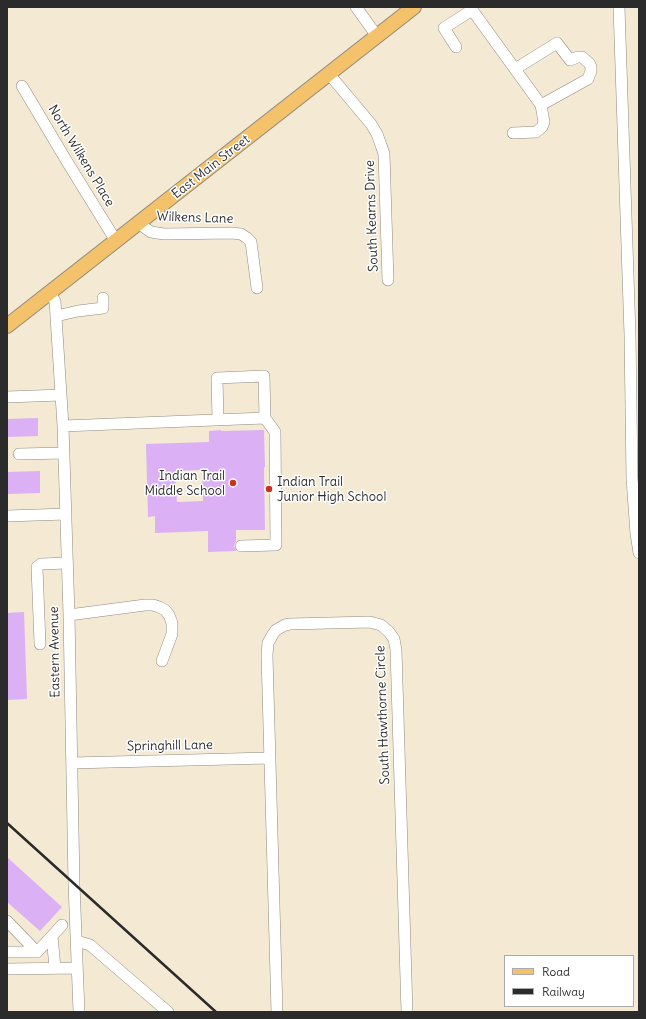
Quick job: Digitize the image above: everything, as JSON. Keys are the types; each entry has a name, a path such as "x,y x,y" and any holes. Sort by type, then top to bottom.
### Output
{"main road":[{"name":"East Main Street","path":"7,326 414,7"}],"street":[{"path":"356,7 377,36"},
{"path":"619,7 630,326 632,478 636,534 639,553"},
{"path":"456,48 444,28 471,9 541,105 544,122 542,127 536,132 513,133"},
{"path":"515,69 557,43 570,60 578,57 589,63 591,71 588,79 541,105"},
{"name":"South Kearns Drive","path":"329,74 371,124 377,134 384,154 388,280"},
{"name":"North Wilkens Place","path":"22,86 116,241"},
{"name":"Wilkens Lane","path":"138,223 151,232 164,234 241,234 251,242 257,288"},
{"name":"Eastern Avenue","path":"50,293 55,301 63,426 69,615 74,884 79,1012"},
{"path":"56,316 94,308 103,308 103,298"},
{"path":"218,419 217,378 264,376 265,418 275,432 276,545 241,546"},
{"path":"7,397 61,395"},
{"path":"63,426 265,418"},
{"path":"19,454 64,453"},
{"path":"7,516 66,514"},
{"path":"40,644 37,567 41,564 67,563"},
{"path":"69,615 145,605 159,607 165,610 172,623 172,634 162,661"},
{"name":"South Hawthorne Circle","path":"277,1012 269,758 268,643 273,634 280,628 290,624 370,622 385,628 394,639 396,650 407,1012"},
{"name":"Springhill Lane","path":"72,763 269,758"},
{"path":"7,922 37,952"},
{"path":"7,952 37,952 62,925"},
{"path":"52,936 55,968"},
{"path":"76,941 90,945 168,1012"},
{"path":"7,970 78,968"}],"building":[{"path":"38,418 38,436 7,437 7,419"},
{"name":"Indian Trail Middle School","path":"264,430 265,530 236,530 236,541 234,546 236,551 208,552 208,531 155,533 155,516 148,517 146,444 209,442 209,431","holes":["202,470 203,501 177,502 175,471"]},
{"path":"40,471 40,493 7,494 7,472"},
{"path":"24,612 27,699 7,700 7,613"},
{"path":"7,857 62,907 40,931 7,902"}],"railway":[{"path":"7,823 216,1012"}],"place":[{"name":"Indian Trail Middle School","path":"233,483"},
{"name":"Indian Trail Junior High School","path":"269,489"}]}
